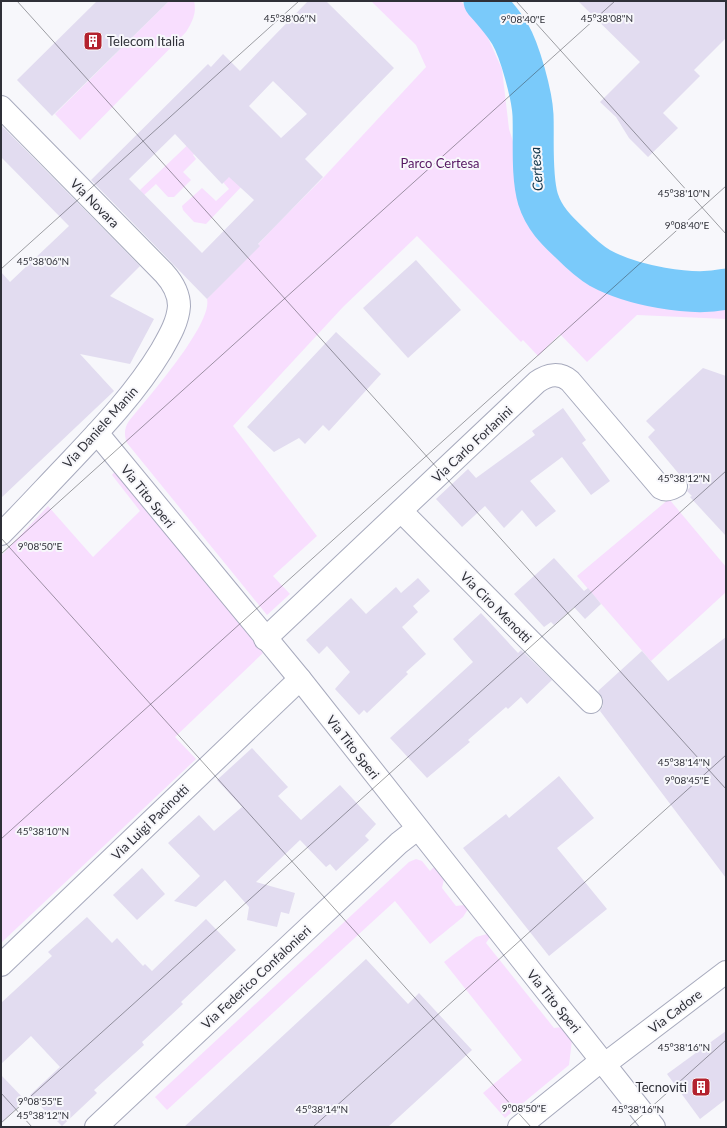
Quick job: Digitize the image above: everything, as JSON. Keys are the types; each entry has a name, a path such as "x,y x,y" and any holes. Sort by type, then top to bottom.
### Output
{"street":[{"name":"Via Novara","path":"1,107 164,273 177,291 179,305"},
{"name":"Via Daniele Manin","path":"1,534 97,433 127,399 155,360 174,325 179,305"},
{"name":"Via Carlo Forlanini","path":"265,639 537,382 547,376 558,375 570,381 660,488 670,489 676,486"},
{"name":"Via Tito Speri","path":"97,433 265,639 300,679 654,1127"},
{"name":"Via Ciro Menotti","path":"401,511 591,702"},
{"name":"Via Luigi Pacinotti","path":"1,965 300,679"},
{"name":"Via Federico Confalonieri","path":"96,1127 399,843 417,829"},
{"name":"Via Cadore","path":"519,1127 726,972"}],"green space":[{"path":"169,1 194,1 195,5 192,21 186,32 80,140 55,114"},
{"name":"Parco Certesa","path":"371,1 460,1 479,18 502,69 509,129 535,219 539,229 549,242 563,253 597,273 631,287 660,295 704,302 726,302 726,319 637,315 587,362 560,334 538,356 523,340 521,342 417,236 343,307 233,426 317,536 273,576 290,594 267,615 127,443 125,429 129,421 177,362 200,326 206,311 207,299 278,223 323,178 426,67 416,45"},
{"path":"194,139 207,142 193,155 196,159 183,172 191,180 174,197 168,197 156,184 144,195 140,190"},
{"path":"236,170 242,186 206,224 194,222 183,210 182,206 202,188 216,201 229,189 223,182"},
{"path":"116,470 263,653 175,737 196,759 1,943 1,556 48,506 93,557 140,511 112,475"},
{"path":"669,499 726,567 726,592 651,661 577,576"},
{"path":"416,859 422,861 430,871 434,867 444,879 442,888 456,906 464,905 468,909 463,917 430,944 395,901 167,1110 155,1097 409,862"},
{"path":"487,934 490,937 486,943 554,1028 562,1027 572,1040 569,1065 505,1118 483,1093 522,1060 444,962 476,937"}],"building":[{"name":"Telecom Italia","path":"97,1 169,1 52,116 17,80"},
{"path":"308,1 326,1 394,68 305,159 323,177 258,244 260,246 207,299 91,180 208,64 211,67 223,54 240,71","holes":["273,81 307,114 281,138 249,106","175,134 222,184 229,177 254,200 202,253 129,179"]},
{"path":"578,1 726,1 726,38 694,70 700,76 663,113 678,128 648,157 629,138 616,117 600,102 640,62"},
{"path":"1,125 140,266 110,296 154,319 130,364 80,354 114,391 1,498 1,272 10,282 69,226 1,157"},
{"path":"416,260 461,310 408,358 363,308"},
{"path":"336,332 381,374 329,431 323,425 305,444 299,438 274,452 247,427"},
{"path":"703,368 726,376 726,536 690,497 692,496 687,491 690,487 687,479 683,475 679,474 648,437 655,430 646,421"},
{"path":"563,408 586,440 582,443 610,481 591,495 562,457 530,481 556,511 536,527 522,510 504,528 485,506 462,527 436,499 468,469 476,478 535,435 532,431"},
{"path":"554,558 584,591 588,588 601,604 585,619 574,607 554,625 551,622 544,627 514,594"},
{"path":"418,578 430,591 413,606 418,612 402,627 426,654 406,672 408,674 367,713 364,710 359,715 335,689 350,672 327,646 319,654 306,640 351,598 366,614 396,587 401,593"},
{"path":"481,613 518,653 521,650 552,680 527,704 521,697 508,709 506,707 468,740 470,742 427,778 390,738 473,662 453,639"},
{"path":"726,637 726,878 600,711 603,706 603,699 598,691 642,651 668,681"},
{"path":"252,748 288,787 278,796 301,820 340,785 376,824 365,836 369,840 336,871 330,864 326,867 300,840 256,882 295,893 289,914 281,912 277,927 247,920 249,907 225,880 196,907 174,901 200,876 168,843 199,815 214,831 242,807 217,780"},
{"path":"559,776 594,818 557,848 607,909 549,956 463,848 506,814 509,818"},
{"path":"142,868 165,894 137,920 113,895"},
{"path":"87,917 112,943 117,938 143,966 145,964 152,971 206,919 236,950 181,1002 183,1004 142,1042 144,1045 94,1090 97,1093 62,1126 30,1095 60,1067 31,1036 1,1064 1,1003 52,956 48,952"},
{"path":"366,959 408,1004 419,993 472,1050 388,1127 184,1127"},
{"name":"Tecnoviti","path":"726,1031 726,1099 700,1119 667,1074"},
{"path":"1,1075 25,1100 1,1123"}],"waterway":[{"name":"Certesa","path":"484,1 510,34 521,62 528,85 532,106 534,179 536,190 541,206 547,218 555,228 580,253 600,268 628,280 662,288 679,290 712,291 726,289"}],"place":[{"name":"Telecom Italia","path":"93,41"},
{"name":"Tecnoviti","path":"701,1087"}]}
